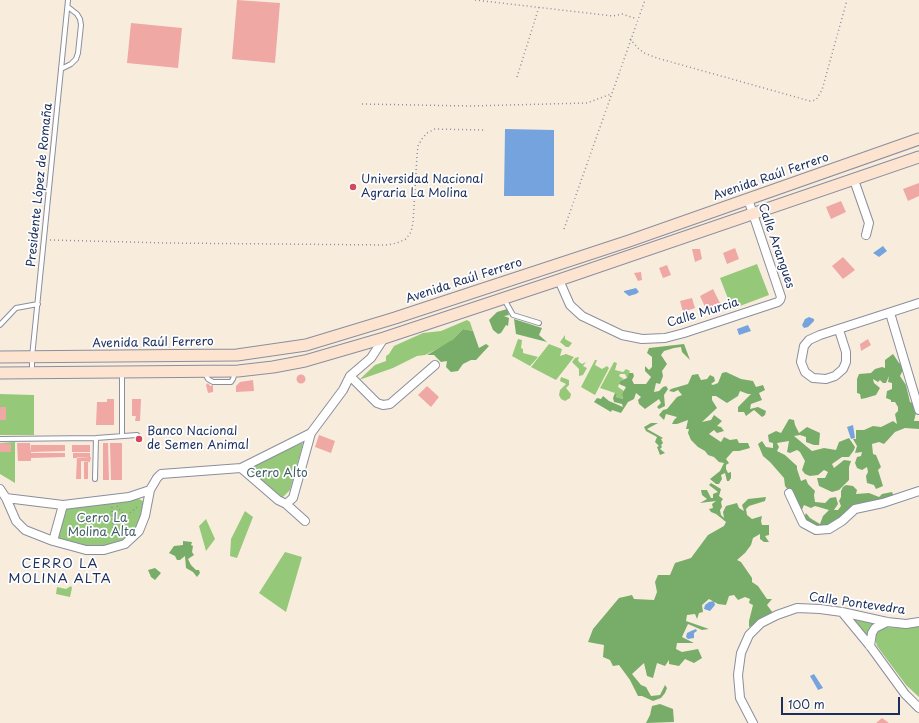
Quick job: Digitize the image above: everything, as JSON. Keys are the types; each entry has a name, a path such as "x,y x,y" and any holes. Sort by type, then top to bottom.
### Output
{"main road":[{"name":"Avenida Raúl Ferrero","path":"0,357 237,355 306,345 629,241 919,139"},
{"path":"0,373 235,371 273,368 304,361 384,338 559,280 753,215 919,157"}],"street":[{"path":"854,180 869,223 866,235"},
{"name":"Calle Arangues","path":"748,199 781,297 780,300"},
{"name":"Calle Murcia","path":"559,280 570,306 582,316 622,335 642,339 665,338 684,333 780,300"},
{"path":"839,330 846,352 846,362 843,370 835,376 826,379 813,378 804,372 801,362 804,346 809,340 919,303"},
{"path":"890,313 919,410"},
{"path":"286,504 292,498 311,433 343,390 350,376 370,358 384,338"},
{"path":"350,376 377,403 383,405 390,404 435,365"},
{"path":"0,489 6,498 16,521 25,530 53,541 86,550 104,550 125,544 139,531 145,516 150,490 161,474 241,468 311,433"},
{"path":"241,468 305,521"},
{"path":"6,498 63,505 112,501 150,490"},
{"path":"789,493 803,523 816,530 829,529 842,521 855,509 883,503 919,491"},
{"path":"53,541 63,505"},
{"name":"Calle Pontevedra","path":"753,723 740,698 738,675 742,653 749,635 761,623 777,615 797,608 842,612 887,622 906,624 919,622"},
{"path":"842,612 870,646 905,694 919,708"},
{"path":"870,646 872,633 875,628 887,622"}],"lane":[{"name":"Presidente López de Romaña","path":"32,373 32,357 68,0"},
{"path":"61,68 71,64 76,59 78,53 81,25 80,19 77,14 68,7"},
{"path":"503,298 513,315 539,324"},
{"path":"0,325 16,308 38,304"},
{"path":"122,372 122,436"},
{"path":"0,439 96,438 137,435"},
{"path":"96,438 96,479"}],"path":[{"path":"475,0 613,16 622,14 637,18"},
{"path":"564,229 637,18 645,0"},
{"path":"630,39 644,53 657,58 810,101 816,100 822,90 847,0"},
{"path":"517,77 539,7"},
{"path":"362,104 470,106 587,103 611,94"},
{"path":"45,240 166,243 387,245 397,243 406,240 411,232 413,223 418,146 422,139 427,133 435,129 485,130"},
{"path":"112,501 123,514"},
{"path":"112,501 113,547"},
{"path":"130,513 140,504"},
{"path":"113,536 122,526 123,521"}],"green space":[{"path":"757,264 769,295 732,309 720,278"},
{"path":"507,309 509,315 504,316 509,318 508,326 506,325 501,333 498,334 493,330 489,320 497,312"},
{"path":"514,319 542,328 539,335 547,342 516,334"},
{"path":"467,320 470,322 473,331 463,329 449,343 425,355 417,356 393,368 359,380 375,365 386,361 386,356 394,346 423,333 441,331"},
{"path":"463,329 473,331 479,348 486,344 489,346 476,360 471,360 463,364 458,371 451,372 446,367 447,361 441,362 434,355 427,355 452,340"},
{"path":"565,335 565,339 572,343 569,347 566,347 560,342"},
{"path":"518,339 522,340 521,348 523,349 523,353 538,357 530,366 512,356"},
{"path":"549,344 562,349 560,356 566,354 574,357 556,380 531,367"},
{"path":"684,344 690,360 682,352 681,347 664,351 661,355 667,364 662,371 663,376 660,384 656,383 654,392 659,391 666,386 668,389 664,395 665,406 659,409 657,407 661,403 659,399 645,409 639,404 638,400 641,397 636,393 634,399 628,402 621,413 612,410 611,412 594,402 597,398 601,399 603,396 609,401 623,407 622,404 614,402 613,398 615,393 617,394 616,397 623,399 622,394 626,387 619,384 620,381 627,378 629,373 633,373 634,376 632,380 634,384 646,384 651,377 645,371 645,366 649,370 652,367 652,357 647,353 649,348"},
{"path":"893,354 901,364 903,370 900,376 906,385 910,402 913,403 916,413 914,421 919,421 919,429 905,428 895,432 884,444 879,442 872,444 873,454 876,455 881,467 878,470 883,486 876,489 874,485 867,483 867,467 862,470 857,468 855,463 857,457 861,456 862,452 855,453 857,446 853,439 856,439 856,430 864,430 873,426 881,427 893,421 897,424 895,414 898,411 898,407 895,402 891,402 891,400 886,398 887,391 892,389 892,383 888,382 889,376 886,383 883,383 880,380 878,382 873,379 874,383 880,388 876,395 861,399 860,394 857,393 857,379 859,374 871,373 875,369 882,367 885,368 885,360"},
{"path":"579,357 579,362 582,364 586,362 583,366 587,368 583,375 579,376 579,369 572,362 575,358"},
{"path":"595,360 597,360 595,365 602,369 607,366 609,368 595,395 581,387"},
{"path":"614,362 617,363 615,370 623,372 626,369 630,371 627,378 625,374 620,374 619,376 624,379 620,381 618,387 624,391 622,394 623,399 616,397 617,394 615,393 600,388"},
{"path":"726,372 741,379 753,381 756,387 763,385 765,390 759,393 762,400 751,404 750,409 758,407 766,411 765,415 762,417 754,410 746,416 744,412 738,412 738,407 751,394 740,391 738,396 727,403 716,396 712,396 712,400 717,408 702,422 711,420 714,415 722,421 717,426 721,427 724,431 717,433 714,430 709,434 721,442 724,437 730,440 737,439 739,443 748,443 750,448 733,451 726,459 729,463 726,465 726,469 728,473 731,472 731,478 727,481 725,473 721,475 722,479 719,484 716,484 710,479 720,471 724,463 719,462 714,457 708,455 691,440 688,433 689,429 686,429 688,420 677,424 672,424 677,417 666,414 664,420 659,415 663,410 667,409 677,397 682,395 678,390 674,392 669,391 688,384 692,375 698,374 701,380 707,379 710,375 714,377 715,381 711,384 713,385 718,383 722,373"},
{"path":"561,377 569,380 569,385 566,388 571,394 570,398 565,401 561,399 559,395 560,390 566,384 560,381"},
{"path":"0,394 34,395 34,435 0,435"},
{"path":"789,419 794,420 799,433 807,427 820,433 819,445 806,442 806,437 800,435 794,436 812,451 824,448 836,450 839,442 849,438 855,447 849,457 842,457 832,464 834,468 844,460 851,461 849,467 849,480 839,490 832,492 819,486 817,478 825,478 828,472 824,470 818,475 810,476 805,474 802,470 805,461 800,452 797,450 790,453 787,452 789,441 777,443 779,447 777,451 785,455 797,466 801,481 806,479 808,484 815,491 815,502 825,503 830,498 836,497 838,504 834,510 838,510 841,506 839,501 841,491 846,485 853,486 857,490 856,494 869,493 879,497 882,494 892,492 894,497 853,508 828,526 817,527 807,522 804,518 806,513 810,518 820,524 823,516 829,510 815,506 811,508 804,505 800,514 791,493 785,486 784,478 763,456 758,444 762,441 766,447 773,448 773,443 769,442 768,435 776,431 781,433"},
{"path":"651,423 658,423 647,429 663,438 661,439 663,443 660,449 665,453 660,455 657,447 659,446 655,442 657,437 646,431 644,427"},
{"path":"15,442 15,483 0,474 0,443"},
{"name":"Cerro Alto","path":"302,443 303,444 290,490 282,498 278,498 252,473 252,468 253,466"},
{"path":"711,483 721,489 719,496 723,499 720,510 721,515 724,518 723,512 726,506 737,503 739,508 744,511 742,505 748,499 766,497 765,501 749,506 746,509 747,515 752,519 762,516 762,525 769,525 769,535 765,536 769,542 764,542 760,539 760,534 753,538 751,545 737,560 741,562 752,578 752,582 758,586 767,599 772,599 767,605 773,613 749,627 753,605 749,603 750,599 745,597 738,600 734,595 729,596 726,605 718,604 709,599 702,605 703,612 699,613 697,619 695,614 687,615 686,621 709,629 702,630 688,624 682,637 694,643 677,643 676,649 682,652 698,649 702,658 694,663 685,659 679,666 669,664 669,660 665,666 657,663 653,678 647,676 644,663 632,674 641,685 646,687 651,696 660,695 665,685 667,688 661,698 653,701 642,696 638,696 630,680 619,665 613,666 610,660 603,657 604,645 588,642 593,629 619,598 632,595 634,599 654,600 657,592 655,582 658,575 670,575 675,563 691,558 708,535 724,526 726,522 709,509 713,508 712,504 716,501 700,503 707,499 702,495 701,490 707,490 711,498 713,498 713,494 718,492 709,485"},
{"name":"Cerro La Molina Alta","path":"139,499 143,501 143,505 138,526 127,540 116,545 91,548 58,538 66,508"},
{"path":"245,511 253,517 237,558 230,556 231,539"},
{"path":"206,519 215,539 206,551 199,526"},
{"path":"183,541 192,542 192,552 194,555 188,559 196,570 199,570 200,573 197,577 193,572 186,568 185,556 180,560 177,560 175,556 169,553 174,546 183,545"},
{"path":"285,552 302,557 286,612 259,593"},
{"path":"155,568 161,573 155,580 151,577 148,570"},
{"path":"71,586 70,597 56,594 57,587 66,589"},
{"path":"846,614 880,622 868,641"},
{"path":"919,626 919,697 906,685 877,646 875,638 877,631 883,627 906,628"},
{"path":"660,704 673,709 674,722 646,723 652,706"}],"water":[{"path":"505,129 554,130 554,196 504,196"},
{"path":"883,246 887,251 879,257 873,253"},
{"path":"636,288 639,292 636,294 629,296 624,292 624,291"},
{"path":"809,317 814,319 814,321 808,327 804,328 802,325 805,319"},
{"path":"748,325 751,331 739,335 737,329"},
{"path":"853,425 855,438 851,439 847,427"},
{"path":"714,601 715,605 710,611 704,609 705,605"},
{"path":"696,629 697,631 694,633 694,638 688,639 686,637 687,633"},
{"path":"814,674 823,688 818,690 810,676"}],"building":[{"path":"237,0 280,3 275,63 232,59"},
{"path":"131,23 182,28 178,68 127,63"},
{"path":"919,183 919,196 908,201 903,189"},
{"path":"841,201 846,212 831,219 826,207"},
{"path":"735,248 739,259 727,264 723,253"},
{"path":"692,249 700,249 702,259 695,262"},
{"path":"843,257 855,270 843,279 832,266"},
{"path":"667,265 671,275 663,278 659,268"},
{"path":"641,272 642,280 638,281 634,273"},
{"path":"713,289 720,303 706,309 700,296"},
{"path":"692,298 695,308 683,312 680,301"},
{"path":"868,339 871,345 861,351 860,344"},
{"path":"299,375 303,375 305,379 303,383 299,383 297,381 297,377"},
{"path":"253,380 254,391 236,392 236,386 240,382"},
{"path":"208,383 210,386 213,385 213,392 208,393 206,385"},
{"path":"427,386 439,397 431,407 418,395"},
{"path":"107,399 114,399 114,425 96,425 97,402 107,402"},
{"path":"132,399 141,399 140,421 135,421 136,416 132,416"},
{"path":"0,407 6,407 6,420 0,420"},
{"path":"319,435 335,441 331,453 315,447"},
{"path":"0,443 11,444 11,452 0,452"},
{"path":"17,443 30,443 31,453 65,453 65,457 31,458 31,461 18,461"},
{"path":"103,443 108,443 109,480 103,480"},
{"path":"110,443 122,443 122,480 111,480"},
{"path":"31,445 65,445 65,451 31,452"},
{"path":"72,445 90,445 90,452 72,452"},
{"path":"73,453 90,453 90,457 73,458"},
{"path":"77,457 91,457 90,462 81,461 81,479 76,479"},
{"path":"84,462 88,462 88,479 84,479"},
{"path":"882,718 889,723 876,723"}],"place":[{"name":"Universidad Nacional Agraria La Molina","path":"353,187"},
{"name":"Banco Nacional de Semen Animal","path":"139,439"}],"district":[{"name":"CERRO LA MOLINA ALTA","path":"60,572"}]}
